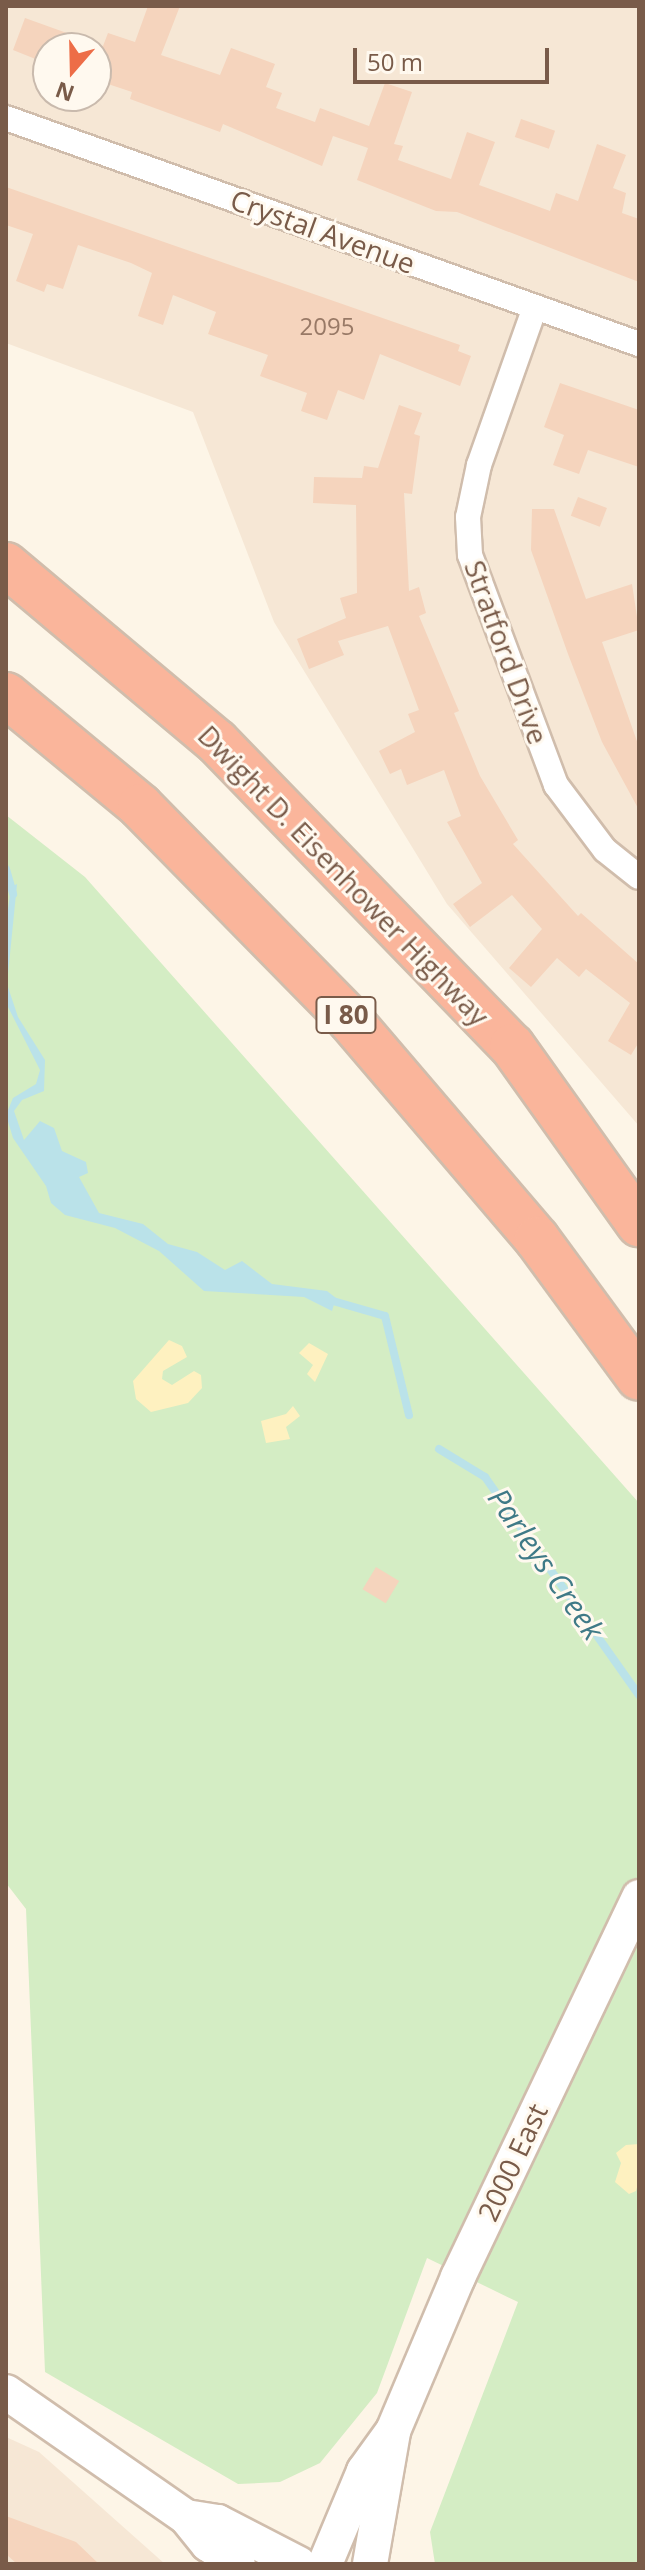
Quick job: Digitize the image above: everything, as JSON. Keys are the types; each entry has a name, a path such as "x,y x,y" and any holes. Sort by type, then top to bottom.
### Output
{"highway":[{"name":"Dwight D. Eisenhower Highway","path":"6,565 217,742 512,1046 639,1224"},
{"name":"I 80","path":"6,695 140,806 350,1020 537,1239 639,1378"}],"street":[{"name":"Crystal Avenue","path":"6,118 639,344"},
{"name":"Stratford Drive","path":"535,307 479,465 468,517 470,555 556,785 605,850 639,877"},
{"name":"2000 East","path":"325,2564 364,2471 393,2431 458,2277 639,1897"},
{"path":"6,2392 186,2517 208,2544 238,2564"},
{"name":"2000 East","path":"370,2564 393,2431"},
{"path":"186,2517 218,2522 299,2564"}],"shaded area":[{"path":"6,6 639,6 639,1126 447,904 274,622 193,412 6,343"},
{"path":"6,2437 39,2452 165,2564 6,2564"}],"green space":[{"path":"6,815 85,877 639,1503 639,2564 435,2564 430,2532 518,2302 427,2258 377,2393 320,2463 280,2482 238,2484 45,2372 26,1909 6,1883"}],"sand":[{"path":"169,1340 182,1346 187,1357 163,1371 162,1379 172,1385 194,1371 201,1375 202,1388 188,1403 151,1412 136,1399 133,1381"},
{"path":"309,1343 328,1354 315,1382 307,1374 313,1365 299,1353"},
{"path":"293,1406 300,1416 286,1427 290,1439 266,1443 261,1421 286,1414"},
{"path":"639,2144 639,2180 636,2191 629,2194 615,2182 621,2163 616,2153 626,2145"}],"water":[{"path":"17,884 7,984 18,1017 45,1060 44,1091 22,1100 14,1111 24,1140 40,1121 54,1128 62,1151 86,1162 88,1173 79,1177 99,1213 143,1224 168,1244 197,1252 225,1270 242,1261 272,1284 327,1291 336,1298 332,1311 304,1297 204,1291 159,1251 115,1228 65,1215 51,1203 46,1186 13,1138 6,1115 13,1098 36,1084 40,1070 6,1003 7,917 11,887"}],"building":[{"path":"148,6 180,6 161,55 220,75 231,48 275,64 266,87 282,93 276,108 315,122 320,108 369,126 385,83 412,92 394,144 403,146 398,160 451,179 467,132 495,142 479,185 550,211 556,193 578,201 597,144 626,155 613,188 626,193 622,213 639,219 639,282 457,212 436,211 357,180 368,148 333,136 322,166 223,124 220,132 130,99 132,92 112,85 112,34 135,42"},
{"path":"25,18 64,32 32,32 32,58 13,50"},
{"path":"521,119 555,131 549,149 515,137"},
{"path":"6,187 460,345 458,351 471,356 460,386 380,354 364,400 338,390 327,420 301,411 307,393 260,376 268,355 208,334 216,312 173,295 163,325 138,316 152,273 131,263 78,245 63,289 47,284 44,292 16,281 33,234 6,225"},
{"path":"560,383 639,410 639,467 588,450 579,474 553,465 564,435 544,427"},
{"path":"399,405 422,413 414,434 420,436 412,494 404,493 409,591 419,587 426,613 419,616 459,711 454,713 480,776 518,840 513,844 578,916 581,913 639,964 639,1042 631,1055 608,1041 630,1003 586,969 579,977 557,958 531,987 509,968 542,929 512,895 470,927 453,904 482,883 447,822 461,816 444,770 407,785 401,769 390,774 379,751 415,732 408,714 419,710 388,626 338,641 344,655 309,669 297,639 346,618 340,598 357,593 356,505 313,503 314,477 362,478 364,466 378,468"},
{"path":"578,497 607,508 600,527 571,516"},
{"path":"532,509 554,509 586,599 632,584 639,630 602,642 639,747 639,810 602,742 531,550"},
{"path":"376,1567 399,1581 386,1603 363,1589"},
{"path":"6,2516 76,2542 99,2564 17,2564 6,2554"}],"waterway":[{"name":"Parleys Creek","path":"6,869 13,894"},
{"name":"Parleys Creek","path":"326,1299 385,1316 409,1415"},
{"name":"Parleys Creek","path":"439,1449 485,1477 639,1695"}]}
